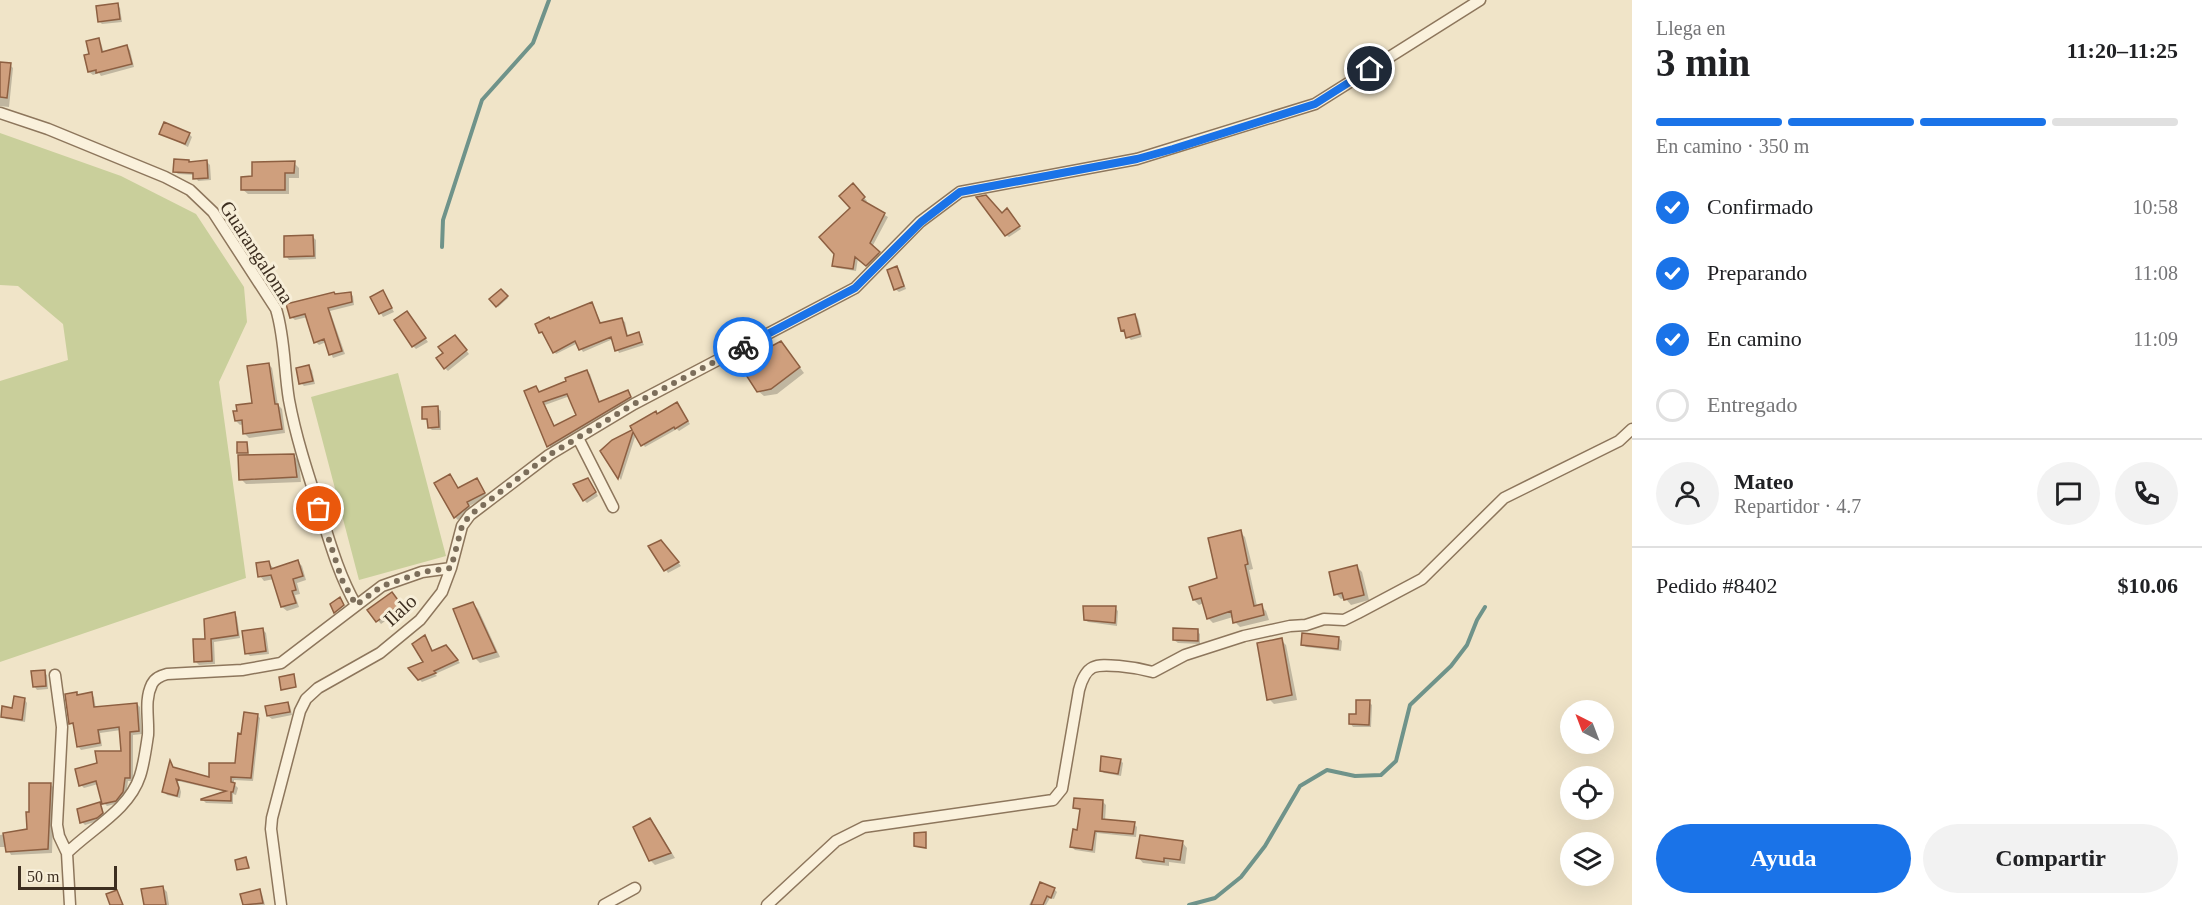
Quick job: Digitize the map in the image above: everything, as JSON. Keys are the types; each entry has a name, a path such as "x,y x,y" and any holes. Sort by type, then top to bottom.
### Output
{"street":[{"name":"Ilalo","path":"281,905 271,829 272,818 303,704 318,688 380,653 420,620 442,592 462,526 470,515 549,455 634,404 855,288 921,222 960,192 1137,159 1315,104 1480,0"},
{"name":"Guarangaloma","path":"0,113 48,129 165,177 190,190 213,212 276,309 280,321 289,403 302,459 342,580 356,605"},
{"path":"766,905 836,841 864,827 1053,800 1062,789 1079,690 1089,669 1099,664 1154,672 1185,655 1244,636 1290,626 1306,625 1324,619 1344,620 1358,614 1422,579 1504,498 1619,441 1632,429"},
{"path":"578,438 613,507"},
{"path":"67,853 118,809 136,786 141,776 148,735 148,700 156,678 166,674 242,670 281,663 382,586 423,572 451,568"},
{"path":"55,675 62,727 57,825 59,836 67,853 70,905"},
{"path":"604,905 635,888"}],"green space":[{"path":"0,133 121,176 196,214 244,287 247,322 219,382 246,578 0,662 0,381 68,360 63,324 18,286 0,285"},
{"path":"398,373 446,556 359,580 311,397"}],"building":[{"path":"118,3 120,19 98,22 96,6"},
{"path":"99,38 102,52 127,45 132,64 96,73 96,70 88,72 84,55 89,54 86,41"},
{"path":"0,62 11,63 7,98 0,97"},
{"path":"164,122 190,133 185,144 159,134"},
{"path":"174,159 189,160 189,162 207,160 208,178 193,179 193,173 173,172"},
{"path":"295,161 294,173 285,173 285,190 241,190 241,177 252,176 252,162"},
{"path":"853,183 865,197 862,200 885,213 870,243 880,252 866,266 855,257 853,269 832,266 834,254 819,237 850,208 839,196"},
{"path":"986,195 1002,213 1007,208 1020,226 1005,236 976,197"},
{"path":"313,235 314,256 284,257 284,236"},
{"path":"897,266 904,286 894,290 887,270"},
{"path":"501,289 508,296 496,307 489,299"},
{"path":"383,290 392,308 379,314 370,297"},
{"path":"334,292 335,294 351,292 352,302 328,308 342,351 329,355 324,339 314,343 305,314 290,318 286,304"},
{"path":"592,302 600,323 622,318 627,336 639,332 642,342 615,351 611,337 579,350 575,341 553,353 535,324"},
{"path":"407,311 426,338 412,347 394,320"},
{"path":"1135,314 1140,334 1126,338 1124,330 1121,331 1118,318"},
{"path":"455,335 467,350 444,369 436,358 443,353 438,347"},
{"path":"781,341 800,367 771,389 757,392 739,364"},
{"path":"269,363 275,404 278,404 282,429 243,434 242,420 235,421 233,411 237,411 236,405 252,403 247,366"},
{"path":"309,365 313,381 299,384 296,368"},
{"path":"587,370 599,402 628,390 631,397 547,447 524,391 536,386 539,392 566,381 565,378","holes":["567,394 576,415 554,426 543,402"]},
{"path":"677,402 688,421 641,446 633,432 618,479 600,451 612,440 632,430 630,426"},
{"path":"438,406 439,427 428,428 427,419 422,419 422,407"},
{"path":"237,442 247,442 248,453 237,453"},
{"path":"294,454 297,477 239,480 238,455"},
{"path":"450,474 458,488 477,478 485,493 467,502 469,506 454,518 434,483"},
{"path":"588,478 596,492 583,501 573,484"},
{"path":"1241,530 1248,564 1245,565 1254,606 1262,604 1264,615 1233,623 1231,611 1207,619 1201,598 1193,600 1189,587 1217,578 1208,538"},
{"path":"661,540 679,562 664,571 648,546"},
{"path":"298,560 303,576 293,579 296,590 292,591 296,603 281,607 271,575 258,577 256,563 269,561 271,569"},
{"path":"1357,565 1364,595 1344,600 1342,593 1334,595 1329,572"},
{"path":"392,592 401,604 376,622 367,610"},
{"path":"340,597 344,605 334,613 330,604"},
{"path":"473,602 496,652 473,659 453,609"},
{"path":"1083,606 1116,606 1115,623 1084,620"},
{"path":"235,612 238,635 211,639 212,661 194,662 193,639 205,639 204,619"},
{"path":"263,628 266,651 245,654 242,631"},
{"path":"1173,628 1198,629 1198,641 1173,640"},
{"path":"1302,633 1339,637 1338,649 1301,645"},
{"path":"425,635 432,651 446,645 458,660 418,680 408,668 423,662 412,644"},
{"path":"1282,638 1292,695 1267,700 1257,643"},
{"path":"45,670 46,686 33,687 31,671"},
{"path":"294,674 296,687 281,690 279,677"},
{"path":"77,692 77,695 92,692 94,707 137,703 139,731 130,732 130,778 125,778 123,792 116,801 102,804 96,781 79,786 75,769 97,763 95,751 121,751 119,727 98,730 100,743 77,747 73,723 69,724 65,694"},
{"path":"14,696 25,698 22,720 1,717 2,706 12,708"},
{"path":"1356,700 1370,700 1369,725 1349,724 1349,714 1356,714"},
{"path":"288,702 290,712 267,716 265,706"},
{"path":"244,712 258,714 251,778 231,777 231,782 235,783 233,792 231,792 231,801 201,800 226,791 176,779 179,788 177,796 162,792 170,760 173,767 209,777 209,763 235,763 238,733 241,734"},
{"path":"1101,756 1121,759 1118,774 1100,771"},
{"path":"29,783 51,783 48,849 6,852 3,833 27,829"},
{"path":"1074,798 1103,800 1102,819 1135,822 1133,834 1095,831 1092,850 1070,847 1073,829 1077,830 1080,809 1073,808"},
{"path":"100,802 103,813 97,818 80,823 77,809"},
{"path":"650,818 671,853 649,861 633,827"},
{"path":"926,832 926,848 914,846 914,833"},
{"path":"1140,835 1183,841 1180,860 1164,858 1164,862 1136,858"},
{"path":"246,857 249,868 237,870 235,860"},
{"path":"1040,882 1055,888 1051,898 1047,896 1043,905 1031,905"},
{"path":"163,886 166,905 144,905 141,889"},
{"path":"260,889 263,903 243,905 240,894"},
{"path":"117,890 123,905 110,905 106,894"}],"waterway":[{"path":"442,247 443,220 482,100 533,43 549,0"},
{"path":"1189,905 1215,898 1241,877 1265,846 1300,786 1327,770 1355,776 1381,775 1396,761 1410,705 1451,666 1467,645 1485,607"}],"way so far":[{"path":"319,509 342,580 356,605 382,586 423,572 451,568 465,520 549,455 634,404 743,347"}],"route":[{"path":"743,347 855,288 921,222 960,192 1137,159 1173,149 1315,104 1370,69"}]}
